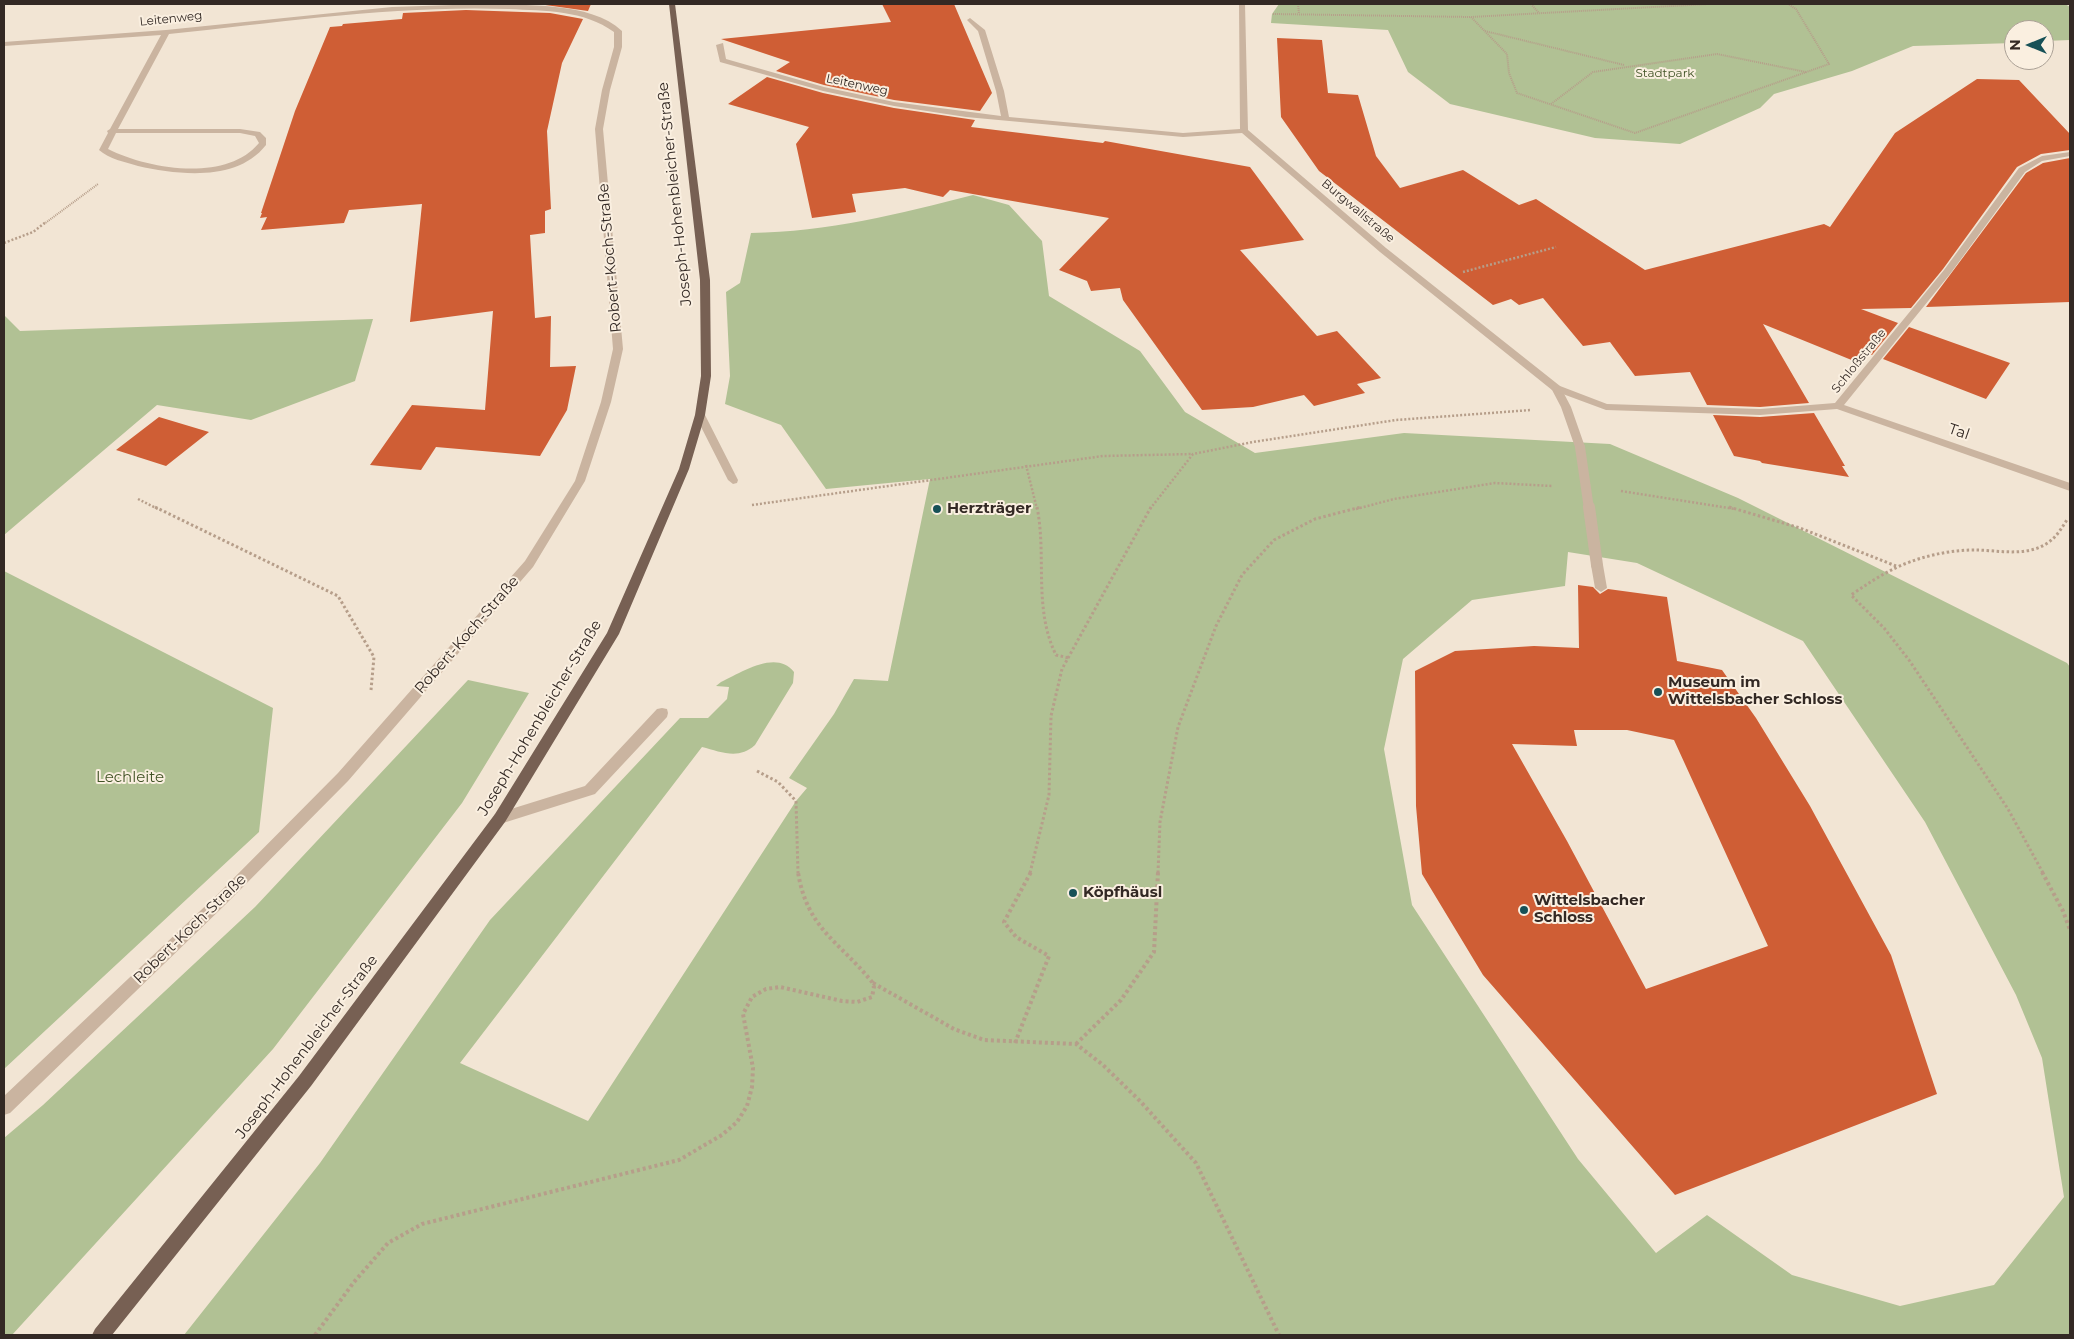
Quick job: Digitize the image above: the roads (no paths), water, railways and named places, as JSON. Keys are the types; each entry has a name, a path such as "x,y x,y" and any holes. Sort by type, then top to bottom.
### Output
{"main road":[{"name":"Joseph-Hohenbleicher-Straße","path":"101,1335 305,1081 500,818 613,634 684,469 700,415 706,376 705,280 672,4"}],"street":[{"name":"Leitenweg","path":"4,44 166,32 351,7 496,4 528,6 583,15 608,23"},
{"path":"1242,4 1244,131"},
{"path":"970,20 981,30 1000,90 1005,118"},
{"name":"Robert-Koch-Straße","path":"4,1107 222,899 344,777 529,564 580,481 606,402 618,349 599,129 606,90 618,47 618,32 608,23"},
{"path":"111,131 240,131 257,134 262,138 263,143 256,152 244,160 212,170 172,168 129,161 113,156 103,150 111,131 166,32"},
{"name":"Leitenweg","path":"720,46 723,60 822,89 894,104 1005,118 1183,135 1244,131"},
{"name":"Burgwallstraße","path":"1244,131 1424,283 1556,388"},
{"name":"Schloßstraße","path":"1556,388 1606,407 1760,412 1838,406 1947,272 2022,170 2030,162 2045,156 2070,154"},
{"path":"1556,388 1566,407 1580,446 1601,588"},
{"name":"Tal","path":"1838,406 2070,487"},
{"path":"700,415 733,480"},
{"path":"500,818 590,790 662,713"}],"place":[{"name":"Herzträger","path":"937,509"},
{"name":"Museum im Wittelsbacher Schloss","path":"1658,692"},
{"name":"Köpfhäusl","path":"1073,893"},
{"name":"Wittelsbacher Schloss","path":"1524,910"}],"park label":[{"name":"Stadtpark","path":"1665,73"},
{"name":"Lechleite","path":"130,778"}]}
